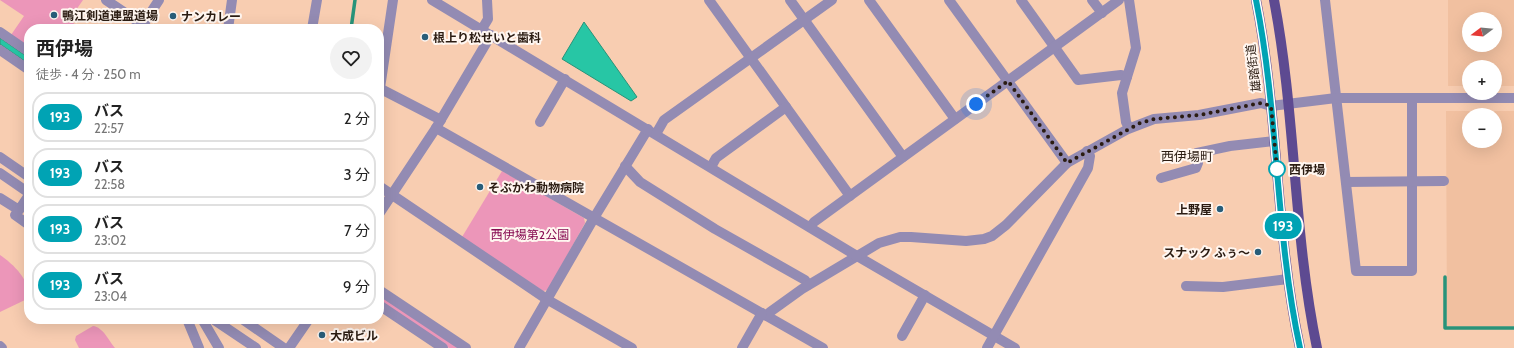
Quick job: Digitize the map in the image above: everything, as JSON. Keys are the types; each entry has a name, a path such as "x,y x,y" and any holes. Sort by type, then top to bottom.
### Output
{"main road":[{"name":"雄踏街道","path":"1256,0 1264,42 1288,279 1300,348"},
{"path":"1274,0 1281,40 1304,265 1317,348"}],"street":[{"path":"106,0 139,24"},
{"path":"146,24 159,0"},
{"path":"229,24 232,0"},
{"path":"313,24 317,0"},
{"path":"384,57 393,0"},
{"path":"432,0 652,131 857,256 1015,348"},
{"path":"384,207 438,124 486,32 488,19 487,0"},
{"path":"709,0 850,196"},
{"path":"790,0 903,157"},
{"path":"520,348 625,166 652,131 664,120 832,0"},
{"path":"869,0 955,119"},
{"path":"949,0 1067,163"},
{"path":"1021,0 1078,80 1121,75 1127,77"},
{"path":"1092,0 1102,13"},
{"path":"810,227 814,222 1119,0"},
{"path":"1129,0 1136,48 1122,93 1126,122 1129,128"},
{"path":"1325,0 1356,271 1412,271 1412,98"},
{"path":"0,32 24,49"},
{"path":"0,50 24,67"},
{"path":"540,122 565,79"},
{"path":"384,91 594,218 823,348"},
{"path":"742,348 764,315 808,285 879,243 900,237 975,241 992,236 1006,225 1067,163 1140,123 1161,118 1199,115 1261,103 1271,106 1336,98 1514,98"},
{"path":"711,167 716,158 786,107"},
{"path":"1161,178 1196,168 1198,163 1196,153 1230,146 1274,141"},
{"path":"987,348 1088,168 1090,156 1087,151"},
{"path":"0,157 24,174"},
{"path":"625,166 640,182 715,229 805,280 808,285"},
{"path":"0,173 24,190"},
{"path":"1346,182 1444,181"},
{"path":"384,189 548,300 632,348"},
{"path":"0,198 19,210"},
{"path":"24,202 15,215 24,221"},
{"path":"1186,286 1223,287 1288,279"},
{"path":"384,293 466,348"},
{"path":"902,336 925,295"},
{"path":"384,308 444,348"},
{"path":"189,324 199,348"},
{"path":"205,324 219,348"},
{"path":"220,324 256,348"},
{"path":"249,324 284,348"},
{"path":"289,348 306,324"}],"shaded area":[{"path":"1448,0 1514,0 1514,86 1502,86 1502,60 1462,60 1462,86 1448,86"},
{"path":"1446,111 1462,111 1462,148 1502,148 1502,111 1514,111 1514,326 1447,326"}],"green space":[{"path":"0,0 83,0 69,20 75,24 24,24 24,44 11,35 24,16"},
{"name":"西伊場第2公園","path":"502,171 584,218 585,223 548,290 543,291 462,237"},
{"path":"0,255 16,268 24,280 24,300 0,312"},
{"path":"384,298 458,348 449,348 384,304"},
{"path":"93,326 97,327 103,332 115,348 79,348 75,340 76,336"}],"water":[{"path":"584,22 637,97 631,101 562,59"},
{"path":"0,38 24,55 24,61 0,44"}],"waterway":[{"path":"352,24 355,0"},
{"path":"1445,277 1445,328 1514,328"}],"bus line":[{"name":"193","path":"1256,0 1264,42 1287,267 1300,348"}],"place":[{"name":"鴨江剣道連盟道場","path":"54,15"},
{"name":"ナンカレー","path":"173,16"},
{"name":"根上り松せいと歯科","path":"425,37"},
{"name":"西伊場","path":"1277,169"},
{"name":"そぶかわ動物病院","path":"480,187"},
{"name":"上野屋","path":"1220,209"},
{"name":"スナック ふぅ～","path":"1258,252"},
{"name":"大成ビル","path":"322,335"}],"district":[{"name":"西伊場町","path":"1187,156"}],"route":[{"path":"976,104 1008,81 1067,163 1140,123 1168,117 1199,115 1261,103 1271,106 1277,169"}]}
